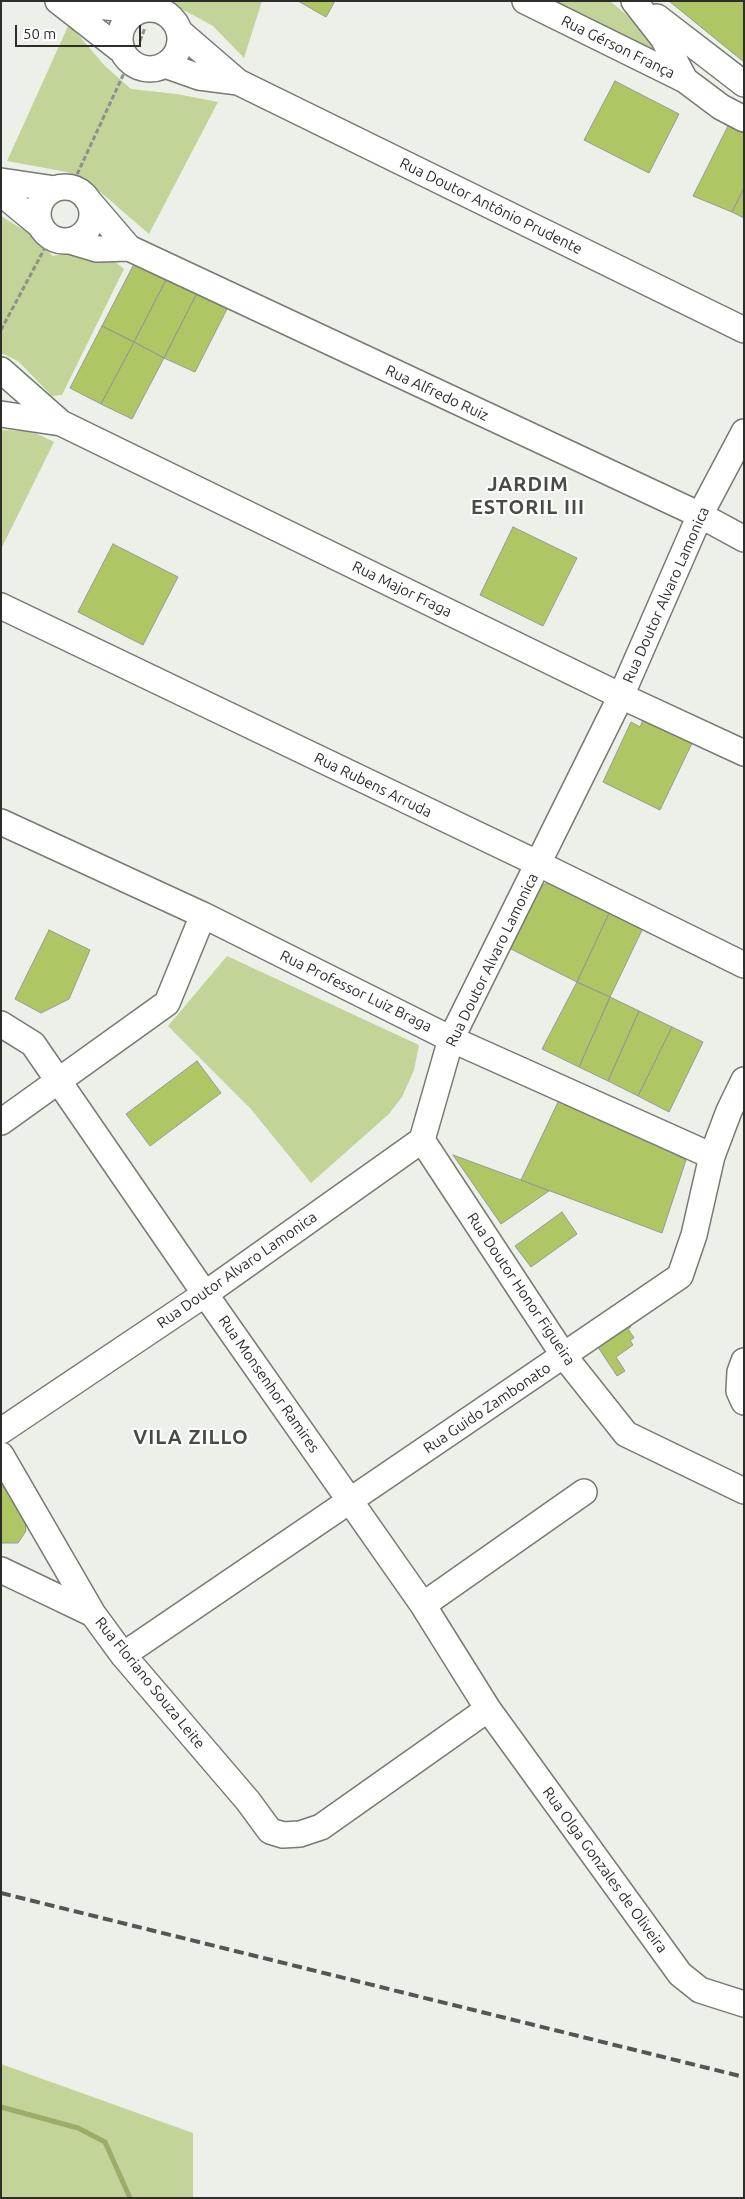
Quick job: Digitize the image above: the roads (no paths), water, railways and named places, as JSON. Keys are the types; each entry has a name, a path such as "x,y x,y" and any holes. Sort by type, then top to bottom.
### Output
{"street":[{"name":"Rua Gérson França","path":"525,1 683,76 721,107 744,119"},
{"path":"635,1 663,38 683,76"},
{"path":"635,1 744,84"},
{"name":"Rua Doutor Antônio Prudente","path":"60,2 146,10 168,15 176,22 180,32 238,82 744,330"},
{"name":"Rua Doutor Antônio Prudente","path":"60,2 144,69 166,65 199,77 238,82"},
{"path":"126,56 120,32 130,16 146,10"},
{"path":"166,65 177,52 180,32"},
{"path":"683,76 688,64 706,54"},
{"path":"1,181 71,192 92,216 86,232 54,235 38,218 42,201 71,192"},
{"name":"Rua Alfredo Ruiz","path":"71,192 129,248 700,514 744,539"},
{"name":"Rua Alfredo Ruiz","path":"1,193 54,235 97,249 129,248"},
{"name":"Rua Major Fraga","path":"1,371 61,423 621,696 744,753"},
{"name":"Rua Major Fraga","path":"1,414 61,423"},
{"name":"Rua Doutor Alvaro Lamonica","path":"1,1431 205,1294 422,1140 451,1039 621,696 700,514 744,432"},
{"name":"Rua Rubens Arruda","path":"1,606 539,864 744,966"},
{"name":"Rua Professor Luiz Braga","path":"1,822 204,915 451,1039 712,1156"},
{"path":"1,1122 167,1003 204,915"},
{"name":"Rua Monsenhor Ramires","path":"1,1024 34,1044 58,1082 205,1294 423,1605 488,1709"},
{"name":"Rua Guido Zambonato","path":"123,1655 680,1276 694,1235 712,1156 729,1111 744,1080"},
{"name":"Rua Doutor Honor Figueira","path":"422,1140 564,1356 626,1434 744,1491"},
{"path":"744,1361 740,1372 739,1391 744,1402"},
{"name":"Rua Floriano Souza Leite","path":"1,1455 93,1614 123,1655 248,1801 270,1832 283,1835 300,1834 320,1826 488,1709"},
{"path":"423,1605 584,1492"},
{"path":"1,1570 93,1614"},
{"name":"Rua Olga Gonzales de Oliveira","path":"488,1709 680,1974 700,1990 744,2004"}],"waterway":[{"path":"1,2107 78,2128 105,2142 130,2198"}],"railway":[{"path":"1,1893 744,2077"}],"district":[{"name":"JARDIM ESTORIL III","path":"528,496"},
{"name":"VILA ZILLO","path":"191,1437"}]}
